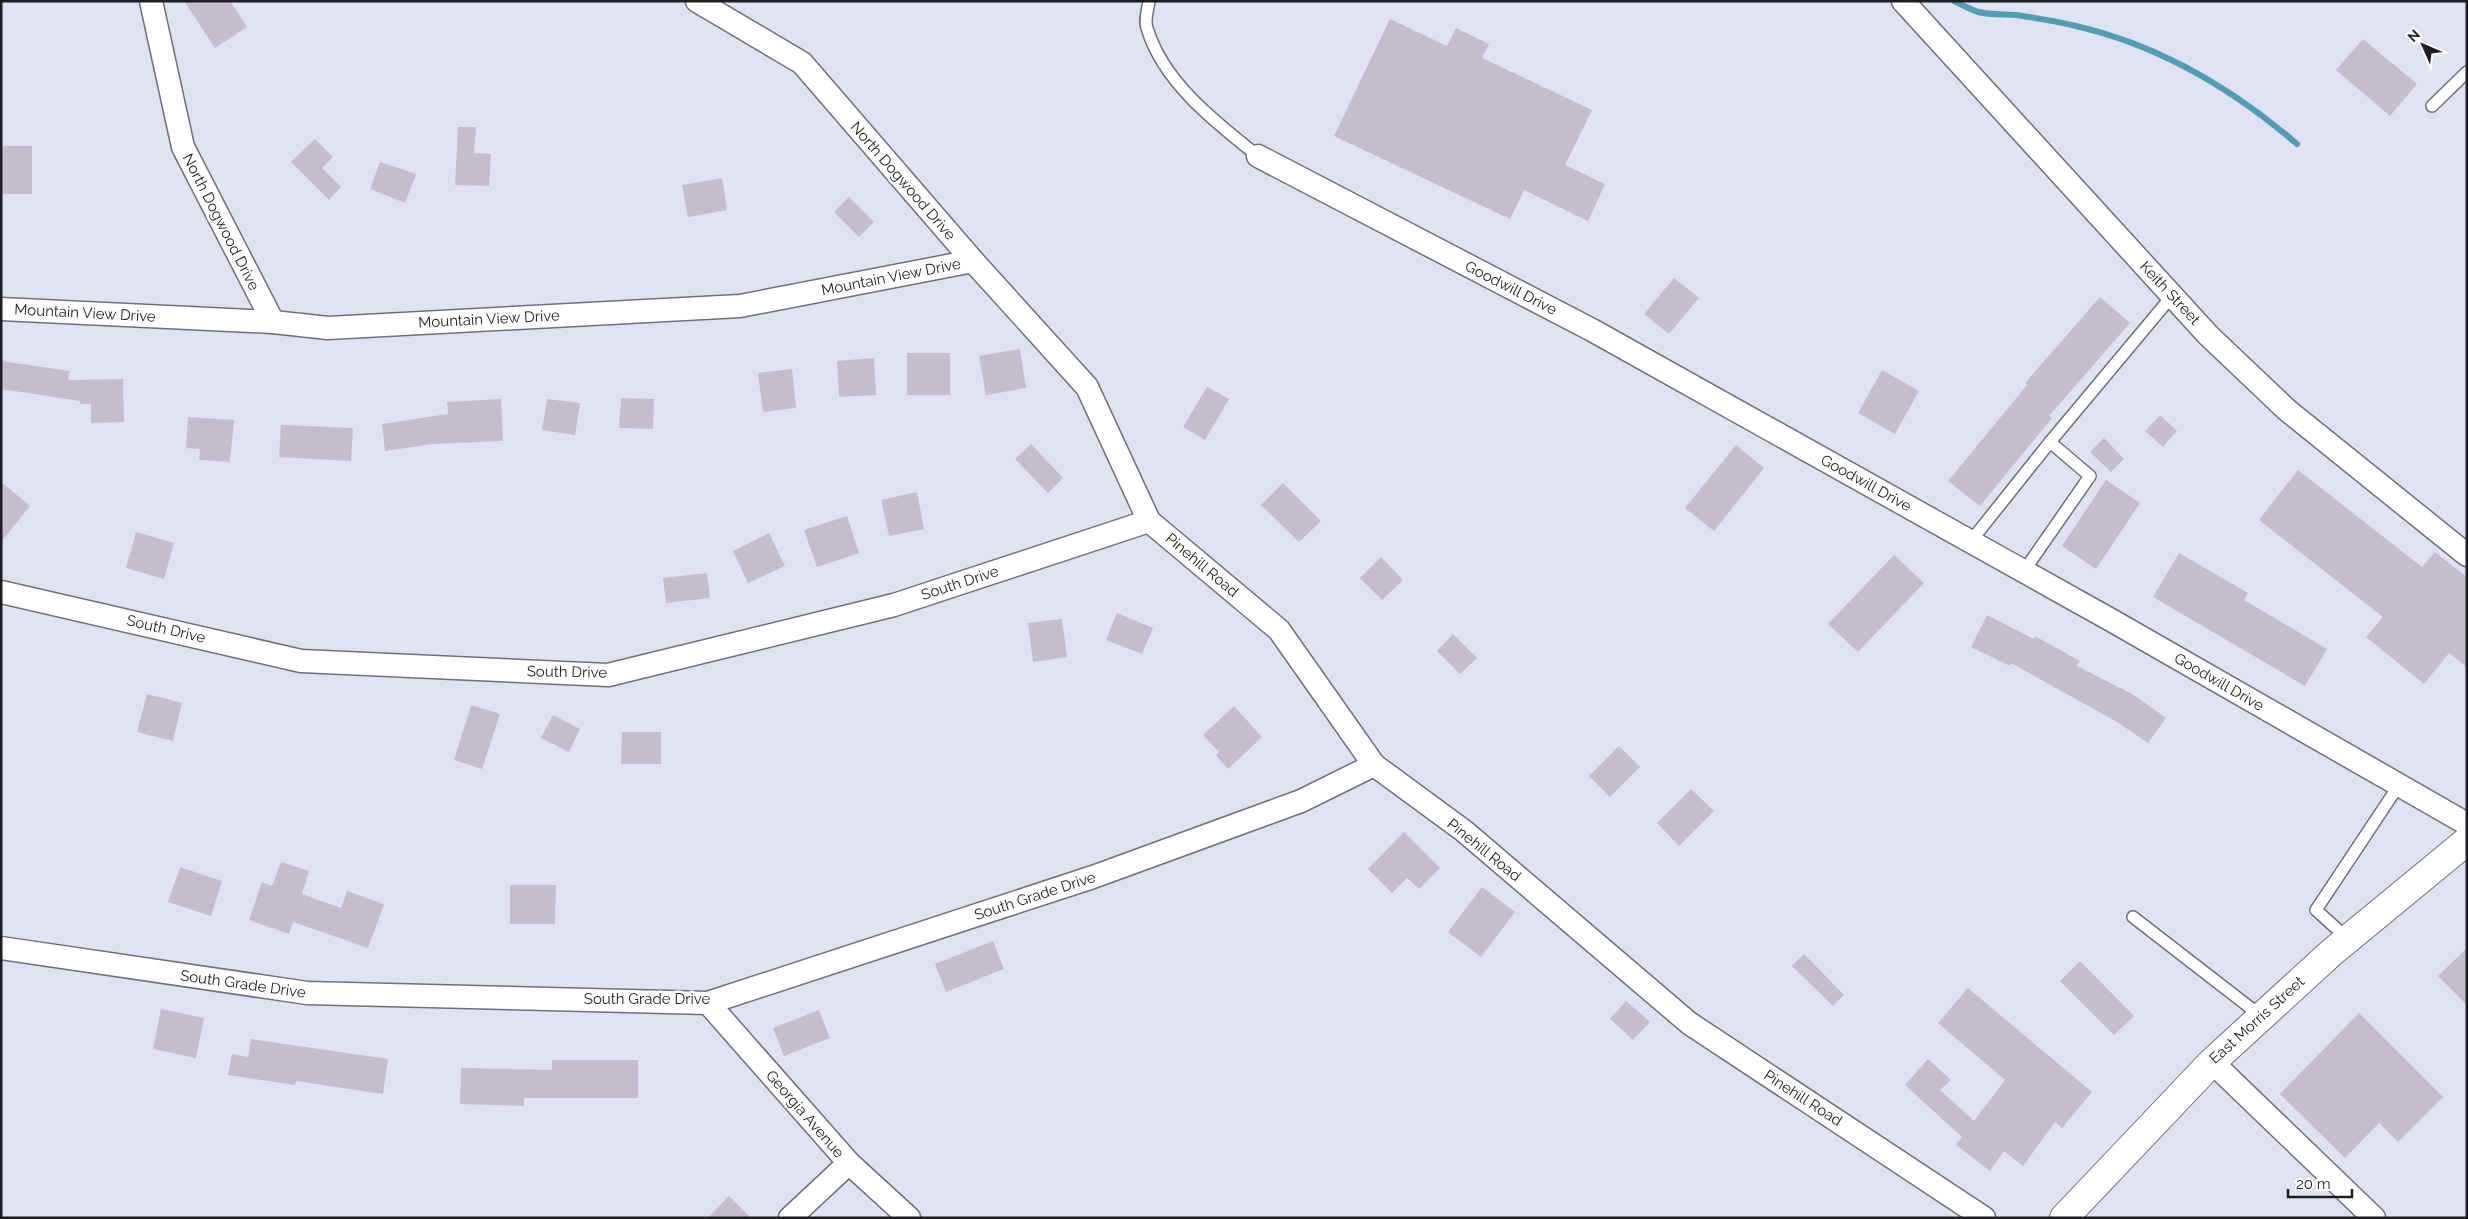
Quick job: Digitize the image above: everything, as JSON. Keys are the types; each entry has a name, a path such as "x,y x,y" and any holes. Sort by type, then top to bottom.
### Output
{"main road":[{"name":"East Morris Street","path":"2064,1218 2212,1062 2261,1016 2348,939 2467,840"}],"street":[{"name":"North Dogwood Drive","path":"151,1 183,148 273,322"},
{"name":"North Dogwood Drive","path":"697,1 802,63 972,262 1087,387"},
{"name":"Keith Street","path":"1903,1 2208,334 2287,410 2467,554"},
{"name":"Goodwill Drive","path":"1258,156 1592,330 1971,541 2467,824"},
{"name":"Mountain View Drive","path":"1,309 273,322 328,328 740,306 972,262"},
{"name":"Pinehill Road","path":"1087,387 1149,521 1279,630 1374,765 1464,831 1689,1023 1984,1218"},
{"name":"South Drive","path":"1,592 301,661 608,675 894,605 1149,521"},
{"name":"South Grade Drive","path":"1,948 307,993 708,1003 1093,877 1302,801 1374,765"},
{"name":"Georgia Avenue","path":"708,1003 849,1163 909,1218"},
{"path":"2212,1062 2374,1218"},
{"path":"790,1218 849,1163"}],"lane":[{"path":"1149,1 1146,26 1170,75 1230,134 1258,156"},
{"path":"2432,106 2467,72"},
{"path":"1971,541 2050,442 2172,296"},
{"path":"2024,571 2090,476 2050,442"},
{"path":"2348,939 2316,910 2399,785"},
{"path":"2133,917 2261,1016"}],"building":[{"path":"184,1 230,1 247,27 215,48"},
{"path":"1390,19 1447,46 1456,28 1489,44 1482,58 1592,110 1565,165 1605,184 1588,221 1524,190 1510,219 1334,136"},
{"path":"2363,39 2417,84 2390,116 2336,70"},
{"path":"458,127 476,127 474,153 491,154 489,186 455,185"},
{"path":"315,139 333,157 322,168 341,187 329,200 291,162"},
{"path":"1,146 32,146 32,194 1,194"},
{"path":"380,162 416,174 405,203 370,189"},
{"path":"722,178 727,210 688,217 682,185"},
{"path":"849,197 874,222 859,237 834,212"},
{"path":"1674,278 1699,298 1669,334 1644,314"},
{"path":"2100,297 2130,323 2049,416 2052,418 1980,506 1948,481 2027,385 2025,383"},
{"path":"1020,349 1026,388 986,395 979,356"},
{"path":"907,353 950,353 950,395 907,395"},
{"path":"874,358 876,395 839,397 837,361"},
{"path":"1,361 70,371 68,380 123,379 124,422 91,423 91,404 80,404 80,401 1,389"},
{"path":"792,369 796,408 763,412 758,373"},
{"path":"1882,370 1919,391 1895,434 1858,413"},
{"path":"1207,387 1229,399 1205,440 1183,427"},
{"path":"621,398 654,399 653,429 619,428"},
{"path":"501,399 503,441 432,444 385,451 382,424 448,414 447,402"},
{"path":"547,399 580,403 575,435 542,430"},
{"path":"2160,415 2177,431 2163,447 2145,431"},
{"path":"188,417 234,420 230,462 199,460 200,449 186,448"},
{"path":"281,425 353,428 351,461 279,457"},
{"path":"2104,438 2124,459 2111,472 2090,452"},
{"path":"1031,444 1063,478 1048,493 1015,459"},
{"path":"1736,445 1764,468 1714,531 1685,508"},
{"path":"2298,470 2422,567 2435,552 2467,577 2467,667 2449,653 2424,684 2366,637 2383,617 2259,520"},
{"path":"2106,480 2140,503 2096,569 2062,546"},
{"path":"1,482 30,506 1,542"},
{"path":"1283,483 1321,521 1299,542 1261,505"},
{"path":"917,492 924,529 889,536 881,500"},
{"path":"847,516 859,553 817,567 804,530"},
{"path":"136,532 174,543 164,579 126,568"},
{"path":"769,533 785,566 748,583 733,551"},
{"path":"2179,553 2248,593 2244,600 2327,649 2305,686 2153,597"},
{"path":"1894,555 1924,583 1858,652 1828,624"},
{"path":"1381,557 1403,580 1382,600 1360,578"},
{"path":"707,573 710,598 666,603 663,578"},
{"path":"1117,613 1153,628 1142,654 1106,640"},
{"path":"1987,615 2034,639 2035,636 2080,661 2077,666 2134,695 2166,718 2148,743 2117,722 2011,663 2010,666 1971,647"},
{"path":"1062,619 1067,657 1033,662 1028,623"},
{"path":"1453,634 1477,658 1460,674 1437,651"},
{"path":"147,694 182,703 173,741 137,732"},
{"path":"471,705 500,714 482,769 454,760"},
{"path":"1234,706 1262,737 1228,769 1216,755 1219,752 1203,735"},
{"path":"553,715 580,729 569,752 541,738"},
{"path":"622,732 661,732 661,764 621,764"},
{"path":"1619,746 1640,767 1610,797 1589,776"},
{"path":"1691,789 1714,811 1679,846 1657,823"},
{"path":"1404,832 1440,868 1419,889 1407,878 1392,893 1368,869"},
{"path":"281,862 309,871 302,894 341,908 347,891 384,904 368,948 293,922 289,934 249,920 262,882 272,886"},
{"path":"180,867 222,881 211,916 168,902"},
{"path":"510,885 556,885 555,924 510,924"},
{"path":"1482,887 1515,912 1481,957 1448,932"},
{"path":"993,941 1004,969 946,992 935,964"},
{"path":"2467,948 2467,1005 2438,976"},
{"path":"1804,954 1844,995 1833,1006 1792,966"},
{"path":"2080,961 2134,1016 2114,1035 2060,981"},
{"path":"1968,988 2092,1092 2062,1128 2055,1122 2023,1166 2004,1151 1990,1171 1956,1145 1962,1137 1905,1085 1928,1059 1951,1080 1940,1090 1974,1121 2005,1080 1938,1023"},
{"path":"1626,1001 1650,1022 1633,1040 1610,1019"},
{"path":"161,1009 204,1018 196,1058 153,1049"},
{"path":"819,1010 830,1038 784,1056 773,1028"},
{"path":"2359,1013 2443,1097 2398,1142 2379,1123 2345,1158 2280,1094"},
{"path":"251,1039 388,1059 383,1094 296,1081 295,1085 228,1075 232,1054 248,1057"},
{"path":"552,1060 638,1060 638,1098 524,1098 524,1106 460,1104 461,1068 552,1070"},
{"path":"729,1196 751,1218 708,1218"}],"waterway":[{"path":"1954,1 1978,12 2016,15 2107,34 2166,57 2247,105 2297,144"}]}
